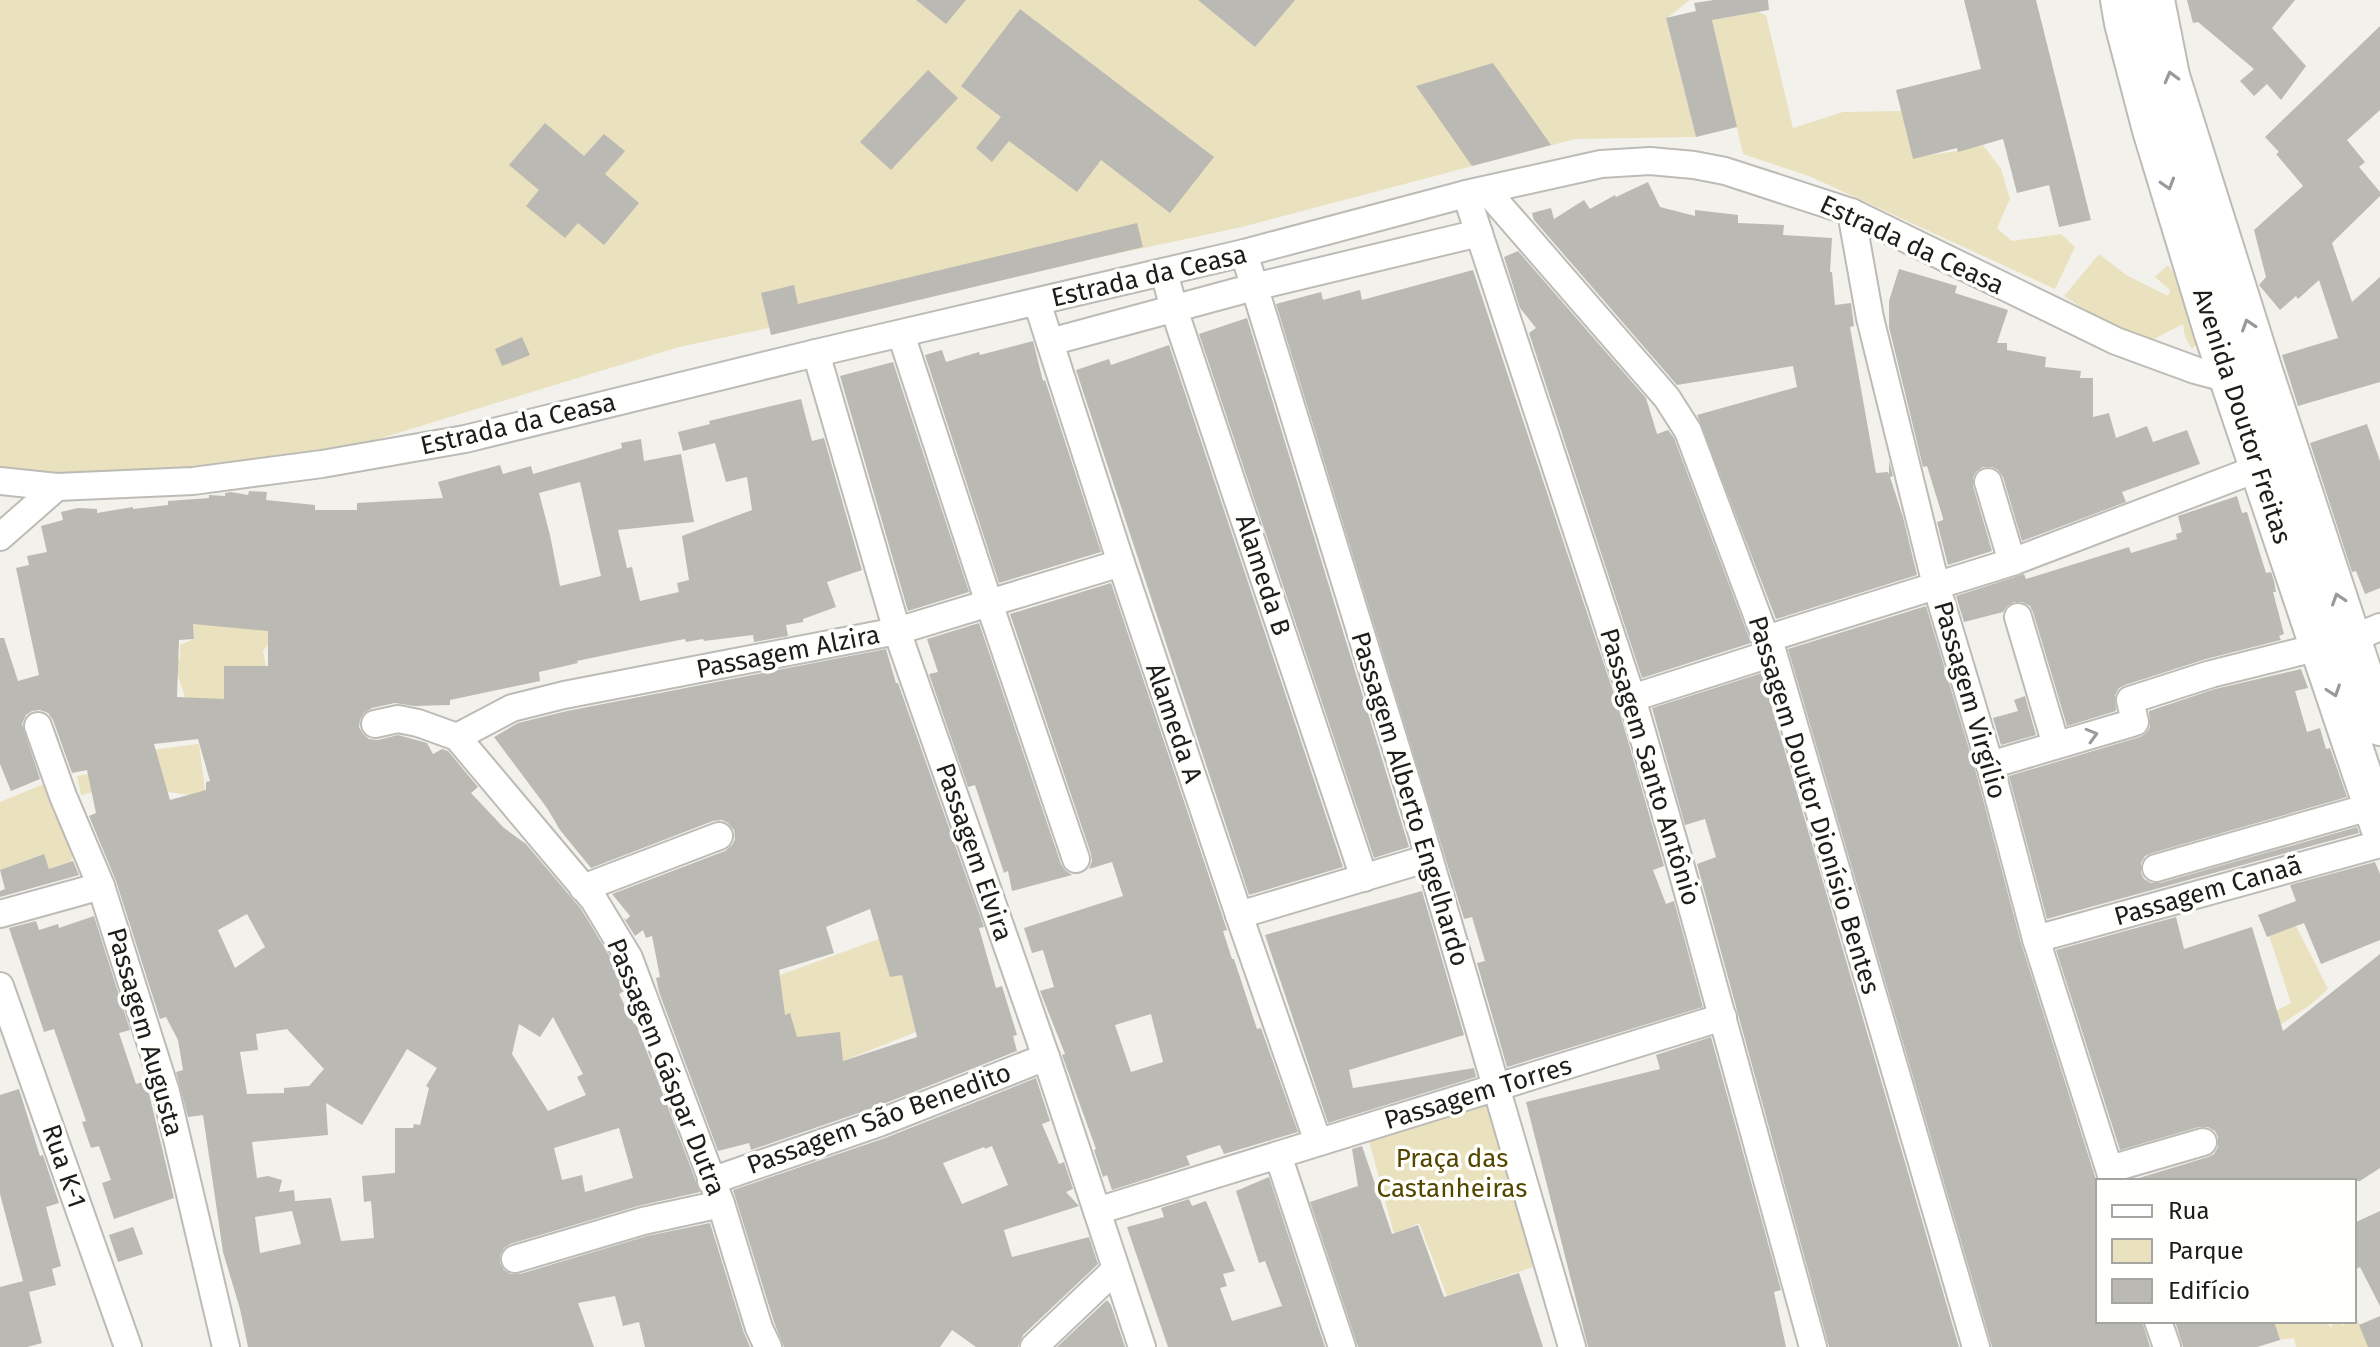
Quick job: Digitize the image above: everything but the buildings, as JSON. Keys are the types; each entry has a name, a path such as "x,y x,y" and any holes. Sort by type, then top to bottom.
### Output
{"main road":[{"name":"Avenida Doutor Freitas","path":"2120,0 2152,130 2350,638 2380,726"},
{"name":"Avenida Doutor Freitas","path":"2155,0 2170,76 2246,375 2259,468 2350,638 2377,817"}],"street":[{"name":"Estrada da Ceasa","path":"0,481 57,487 193,481 322,464 465,439 1244,253 1476,192 1601,164 1650,161 1694,165 1737,174 1851,212 2116,341 2185,367 2246,375"},
{"name":"Passagem Santo Antônio","path":"1476,192 1479,233 1632,698 1813,1347"},
{"name":"Passagem Doutor Dionísio Bentes","path":"1476,192 1667,398 1688,431 1770,646 1976,1347"},
{"name":"Passagem Virgílio","path":"1851,212 1870,318 1936,585 1990,765 2036,939 2112,1175"},
{"name":"Estrada da Ceasa","path":"1050,342 1254,287 1479,233"},
{"name":"Passagem Alberto Engelhardo","path":"1244,253 1429,858 1572,1347"},
{"name":"Alameda B","path":"1164,272 1364,878"},
{"name":"Alameda A","path":"1037,302 1121,563 1318,1142"},
{"path":"901,334 1076,859"},
{"name":"Passagem Elvira","path":"816,353 897,631 1046,1057 1142,1347"},
{"path":"1632,698 1936,585 2012,562 2259,468"},
{"path":"1988,482 2012,562"},
{"path":"0,537 57,487"},
{"name":"Passagem Alzira","path":"457,737 512,708 564,695 897,631 1121,563"},
{"path":"2018,617 2056,745"},
{"path":"1990,765 2135,722 2130,700 2211,674 2350,638"},
{"path":"375,724 398,719 457,737"},
{"name":"Passagem Augusta","path":"38,726 101,886 166,1092 226,1347"},
{"name":"Passagem Gáspar Dutra","path":"457,737 594,900 629,958 716,1192 759,1328 768,1347"},
{"path":"2156,868 2377,817"},
{"path":"583,888 719,836"},
{"name":"Passagem Canaã","path":"2036,939 2380,844"},
{"path":"1239,915 1429,858"},
{"path":"0,914 101,886"},
{"name":"Rua K-1","path":"0,986 128,1347"},
{"name":"Passagem Torres","path":"1097,1211 1723,1017"},
{"name":"Passagem São Benedito","path":"515,1259 643,1221 1046,1057"},
{"path":"2112,1175 2203,1142"},
{"path":"1278,1155 1342,1347"},
{"path":"1034,1347 1115,1270"},
{"path":"2159,1323 2167,1347"}],"green space":[{"path":"0,0 1690,0 1666,19 1696,137 1575,139 1242,227 679,347 355,446 111,480 0,472"},
{"path":"1758,12 1766,15 1793,128 1843,112 1902,111 1913,158 1983,145 2001,169 2010,199 1997,228 2012,241 2061,234 2075,247 2055,289 1809,176 1743,154 1712,20"},
{"path":"2099,254 2126,275 2168,296 2170,290 2155,277 2168,265 2177,278 2187,277 2205,334 2192,349 2185,337 2183,324 2152,340 2098,318 2064,296"},
{"path":"192,614 223,614 222,627 258,628 286,622 263,651 268,676 229,710 194,724 174,664 180,658 180,645 194,639"},
{"path":"199,744 206,797 168,792 162,775 81,795 77,776 132,765 135,752"},
{"path":"51,781 81,839 70,862 49,869 43,854 0,870 0,802"},
{"path":"2289,912 2328,989 2271,1031 2268,1015 2291,1003 2265,923"},
{"path":"879,939 885,959 935,967 902,975 916,1032 843,1061 783,1069 790,1014 778,1016 774,1006 783,1002 781,988 752,985"},
{"name":"Praça das Castanheiras","path":"1494,1096 1539,1265 1447,1296 1419,1223 1394,1234 1368,1137"},
{"path":"2356,1315 2368,1347 2296,1347 2294,1338 2278,1340 2269,1326 2272,1323 2327,1323 2332,1328 2332,1323 2341,1323 2342,1326 2356,1323"}]}
